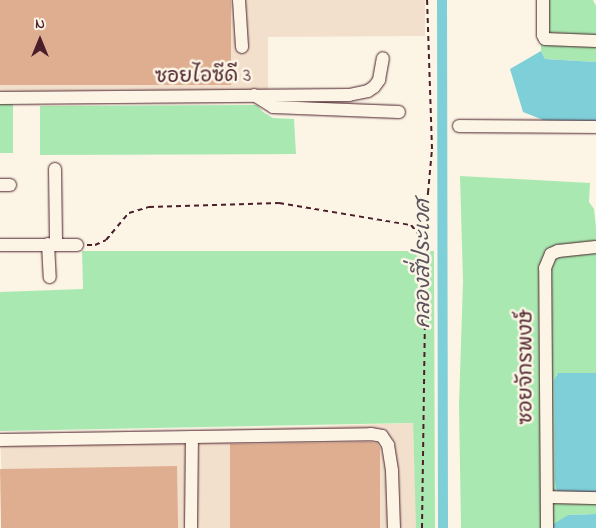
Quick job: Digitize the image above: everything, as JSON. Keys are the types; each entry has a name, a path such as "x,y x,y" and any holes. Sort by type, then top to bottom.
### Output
{"street":[{"path":"240,0 242,47"},
{"path":"543,0 543,35 545,39 596,41"},
{"name":"ซอยไอซีดี 3","path":"0,98 348,95 368,91 379,80 383,58"},
{"path":"254,96 273,107 289,109 399,112"},
{"path":"459,126 596,127"},
{"path":"50,277 55,168"},
{"path":"0,245 77,245"},
{"name":"ซอยจักรพงษ์","path":"547,528 545,268 551,254 558,251 596,247"},
{"path":"0,440 192,438 331,433 382,436 388,445 392,471 394,528"},
{"path":"191,528 192,438"},
{"path":"547,497 596,498"}],"path":[{"path":"422,528 426,256 432,149 427,0"},
{"path":"77,245 95,245 106,240 129,213 149,207 279,203 410,225 421,237"}],"shaded area":[{"path":"0,0 425,0 425,36 268,37 268,90 0,91"},
{"path":"413,423 417,528 3,528 0,437"}],"green space":[{"path":"541,0 593,0 596,6 596,62 545,59 541,51"},
{"path":"0,103 13,103 13,153 0,153"},
{"path":"257,105 263,112 273,118 294,119 296,154 40,155 40,106"},
{"path":"460,176 590,183 589,202 594,209 596,228 596,373 558,373 554,380 555,482 558,499 596,499 596,514 568,515 552,528 461,528 459,405 463,281"},
{"path":"82,251 434,251 435,528 416,528 413,423 0,431 0,292 83,289"}],"water":[{"path":"541,51 545,59 596,62 596,123 551,123 523,112 510,69"},
{"path":"558,373 596,373 596,499 558,499 555,482 554,380"},
{"path":"596,514 596,528 552,528 552,525 568,515"}],"building":[{"path":"0,0 231,0 231,85 0,85"},
{"path":"377,443 380,448 380,528 230,528 230,444"},
{"path":"177,466 178,528 1,528 0,469"}],"waterway":[{"name":"คลองสี่ประเวศ","path":"442,0 443,528"}]}
